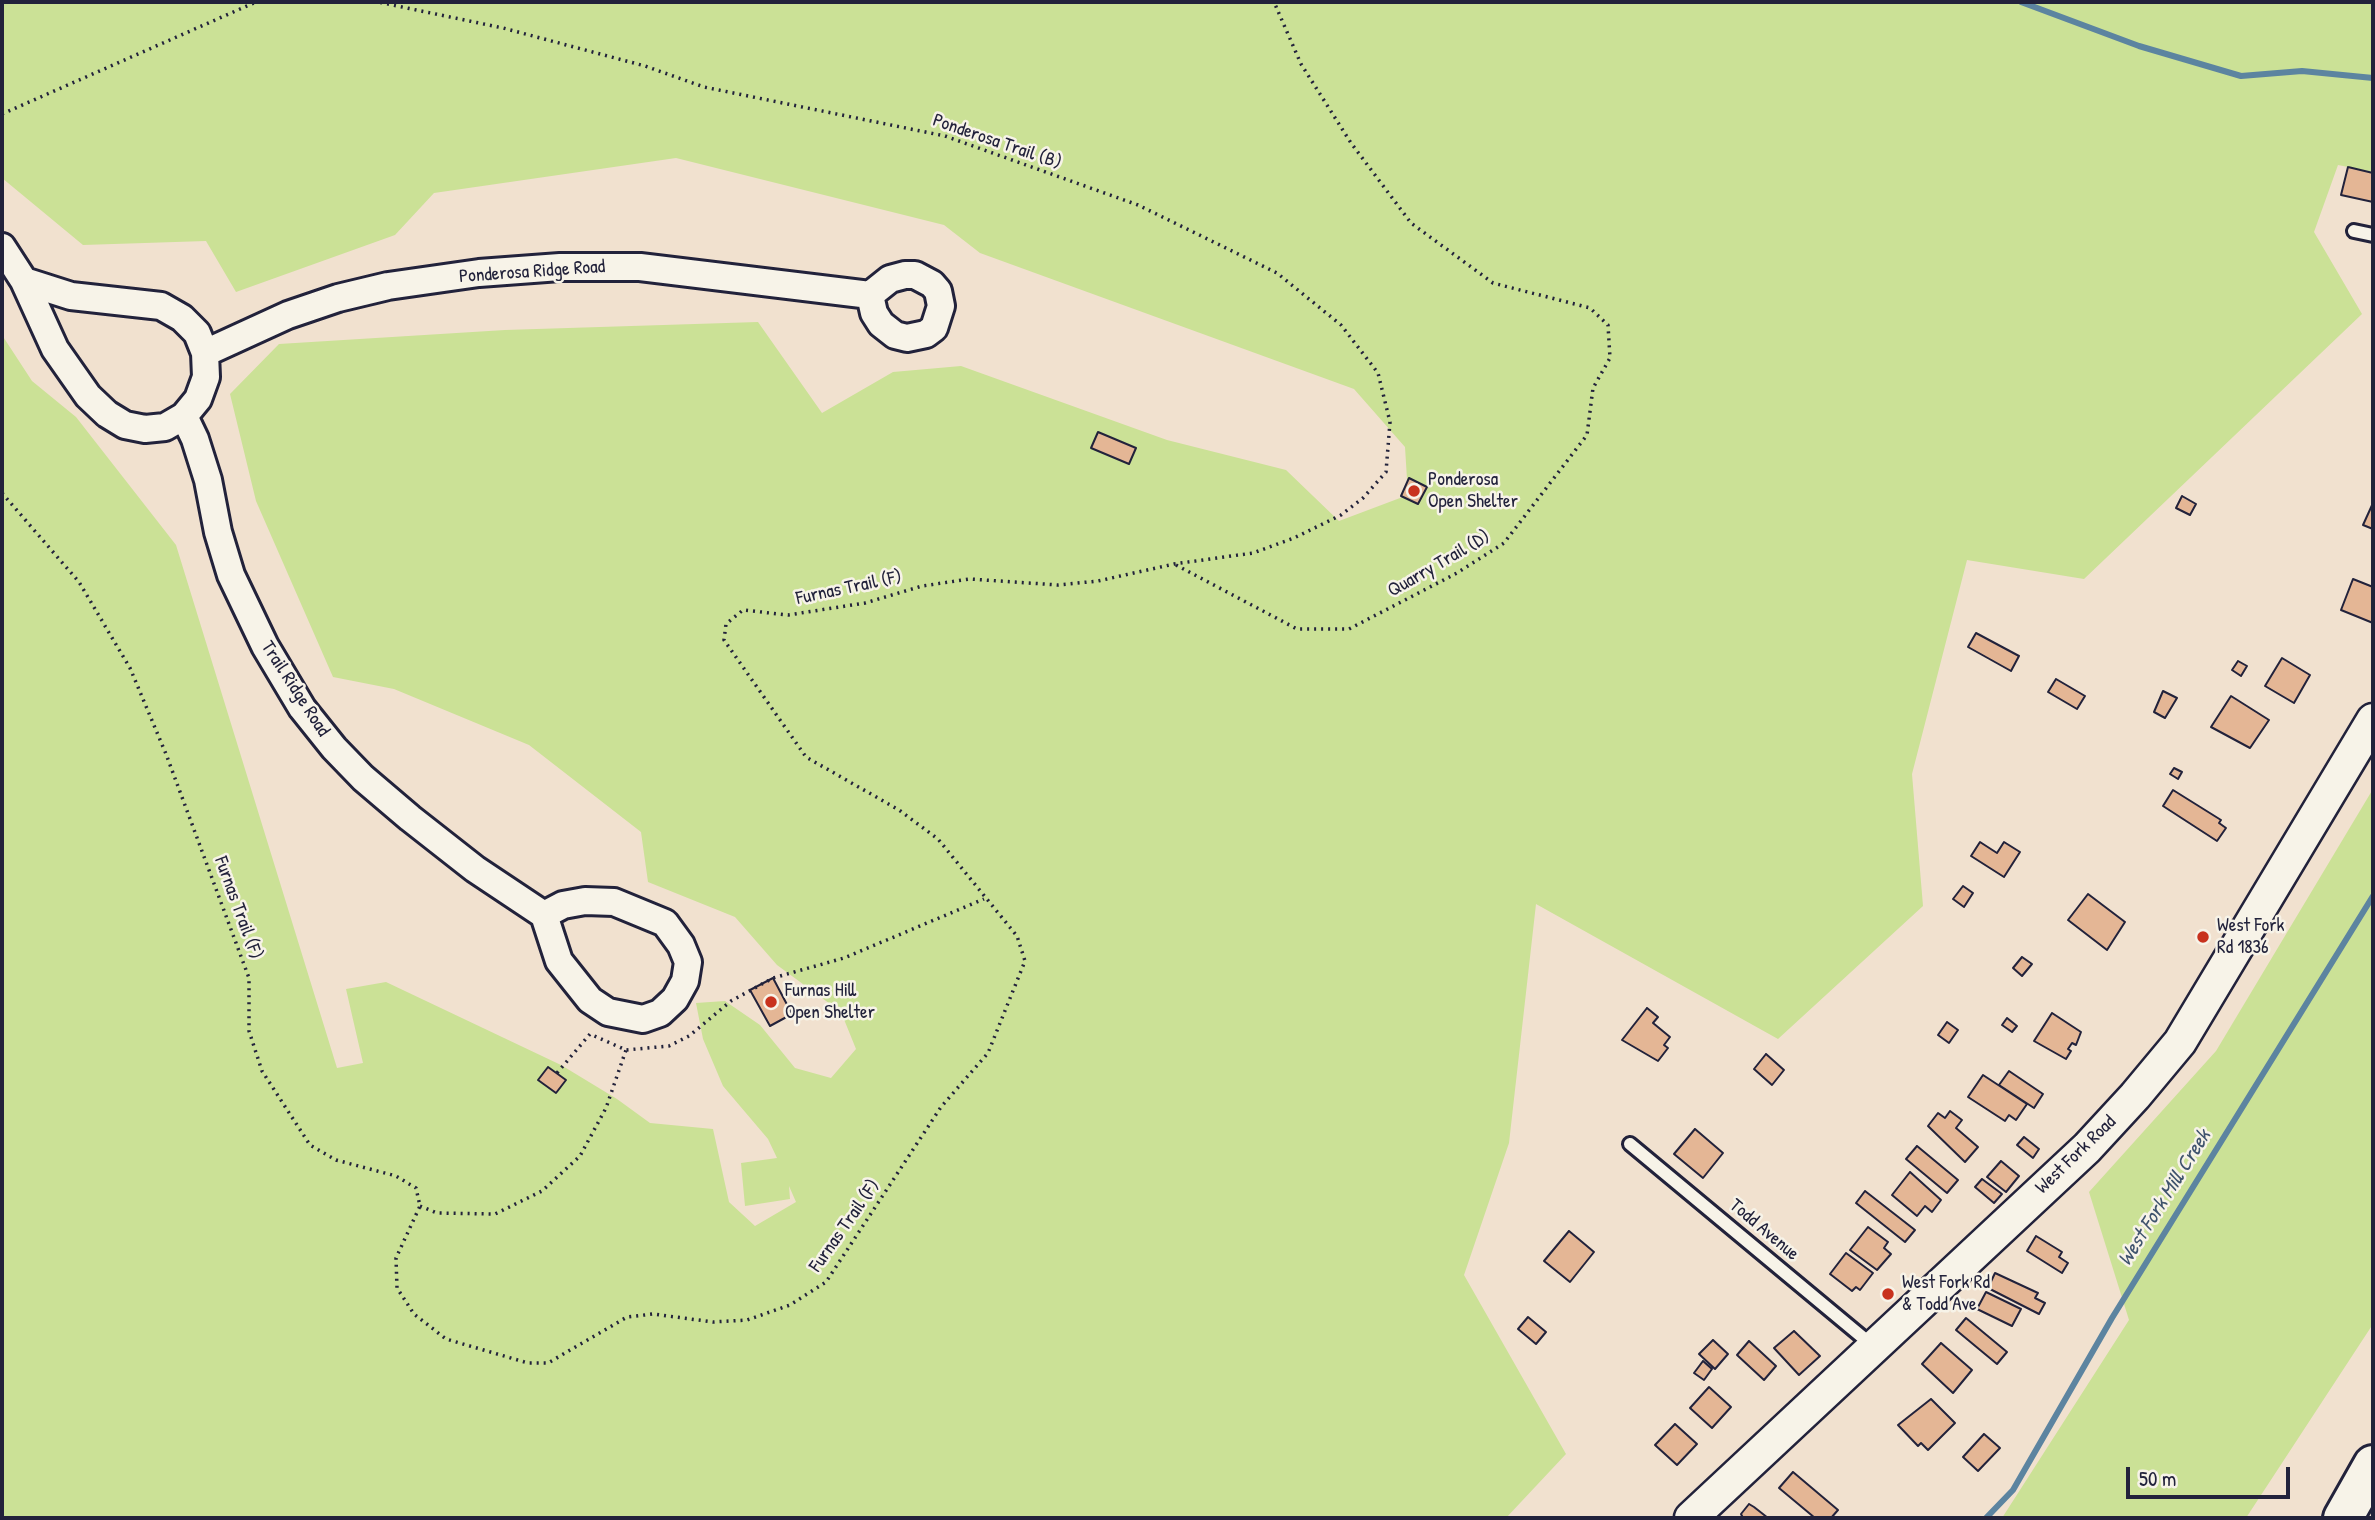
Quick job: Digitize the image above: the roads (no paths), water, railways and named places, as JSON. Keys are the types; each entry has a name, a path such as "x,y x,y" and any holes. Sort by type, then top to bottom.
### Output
{"highway":[{"path":"2343,1518 2373,1465"}],"street":[{"path":"2,247 24,281 55,349 88,396 107,414 125,425 145,429 165,427 184,416 198,399 206,377 205,352 190,325 161,306 71,296 24,281"},
{"name":"Ponderosa Ridge Road","path":"205,352 288,315 338,298 388,286 480,273 560,267 640,267 870,295"},
{"name":"Trail Ridge Road","path":"184,416 195,439 208,480 218,532 231,575 265,646 302,708 363,778 475,869 544,915"},
{"name":"West Fork Road","path":"1691,1518 2087,1148 2180,1042 2373,720"},
{"path":"614,902 665,923 681,945 688,962 685,981 675,999 660,1013 643,1019 608,1012 590,1000 572,981 559,961 544,915 574,903 614,902"}],"lane":[{"path":"2354,231 2373,235"},
{"name":"Todd Avenue","path":"1630,1144 1873,1346"}],"waterway":[{"path":"2021,2 2139,46 2241,76 2302,71 2373,78"},
{"name":"West Fork Mill Creek","path":"1986,1518 2013,1490 2112,1318 2373,896"}],"place":[{"name":"Ponderosa Open Shelter","path":"1414,491"},
{"name":"West Fork Rd 1836","path":"2203,937"},
{"name":"Furnas Hill Open Shelter","path":"771,1002"},
{"name":"West Fork Rd & Todd Ave","path":"1888,1294"}]}
